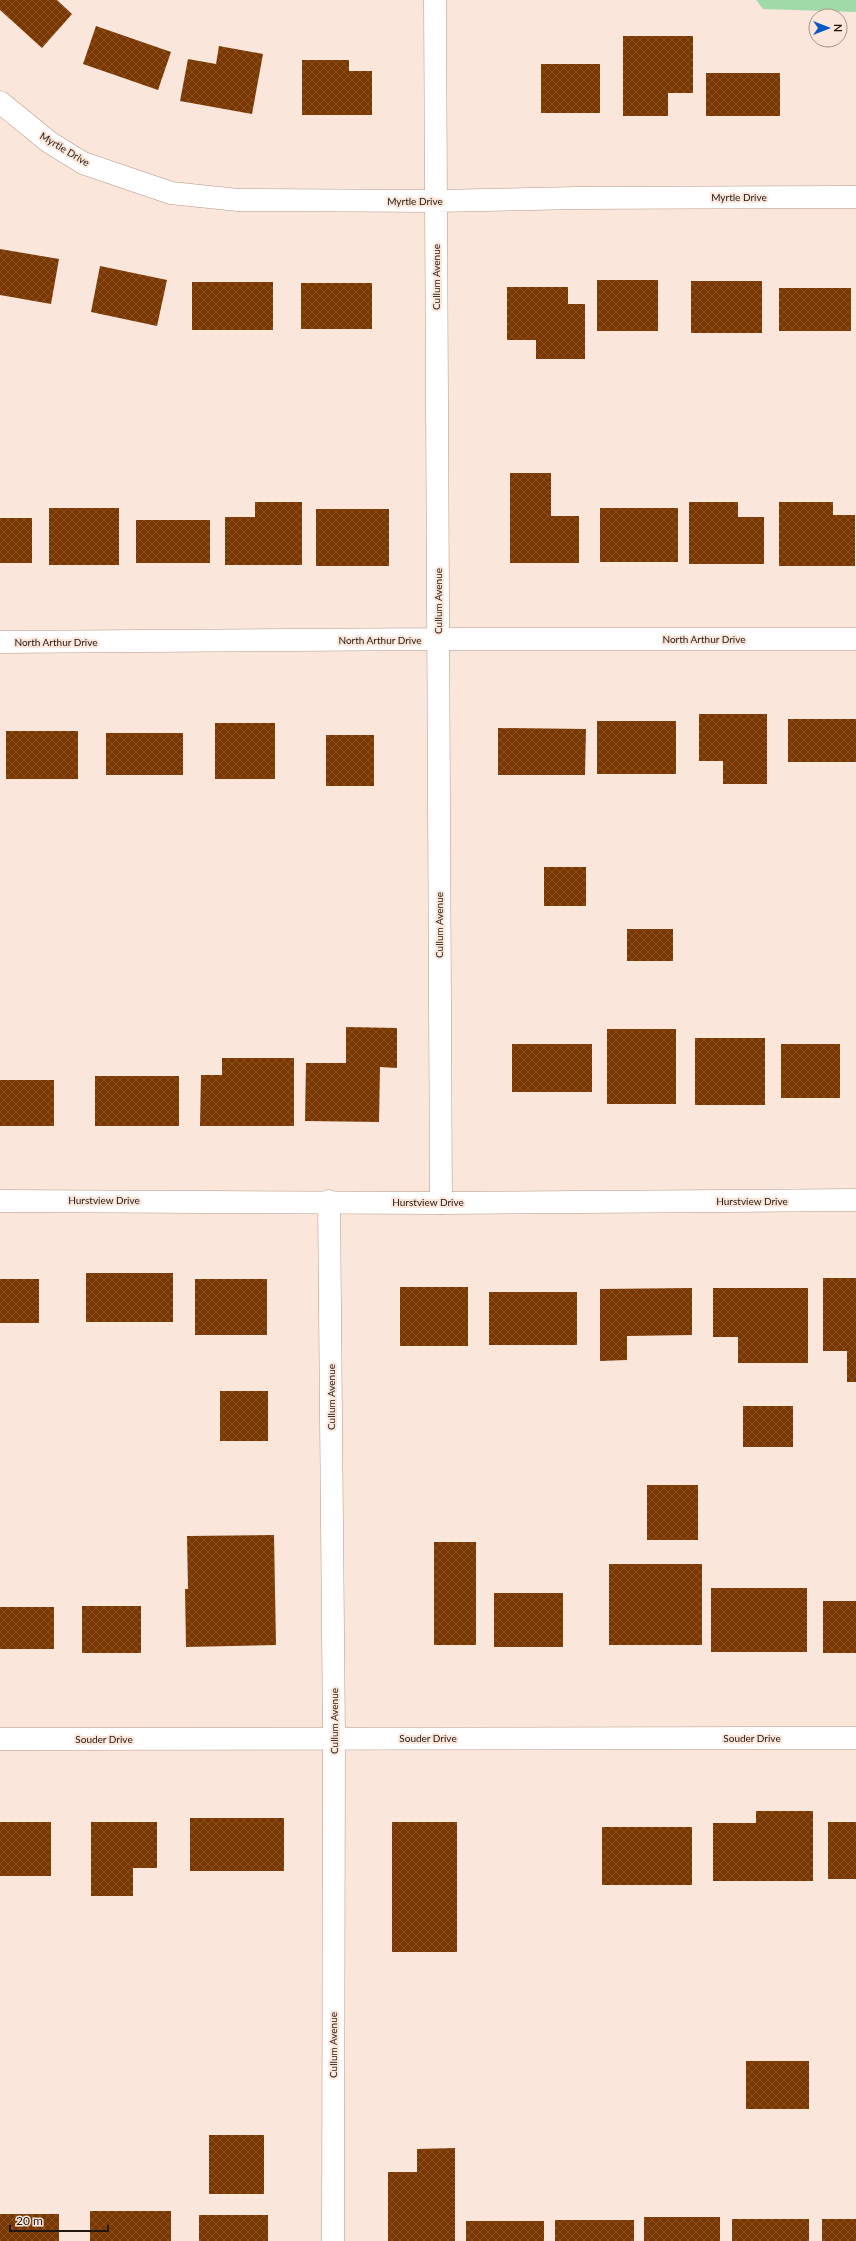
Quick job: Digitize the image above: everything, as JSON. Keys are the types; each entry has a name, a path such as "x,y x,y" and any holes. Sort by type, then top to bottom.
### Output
{"street":[{"name":"Cullum Avenue","path":"435,0 441,1203"},
{"name":"Myrtle Drive","path":"0,102 49,142 83,163 172,193 238,200 436,201 577,198 856,197"},
{"name":"North Arthur Drive","path":"0,642 438,639 856,639"},
{"name":"Hurstview Drive","path":"0,1201 330,1201 441,1203 856,1200"},
{"name":"Cullum Avenue","path":"330,1201 334,1738 333,2241"},
{"name":"Souder Drive","path":"0,1739 856,1738"}],"green space":[{"path":"756,0 856,0 856,12 848,12 848,8 808,8 808,10 763,9"}],"building":[{"path":"0,0 57,0 72,14 42,48 0,10"},
{"path":"96,26 171,52 158,90 83,64"},
{"path":"623,36 693,36 693,93 668,93 668,116 623,116"},
{"path":"219,46 263,54 252,114 180,101 188,59 216,64"},
{"path":"302,60 349,60 349,71 372,71 372,115 302,115"},
{"path":"541,64 600,64 600,113 541,113"},
{"path":"706,73 780,73 780,116 706,116"},
{"path":"0,249 59,259 51,304 0,295"},
{"path":"100,266 167,280 157,326 91,312"},
{"path":"597,280 658,280 658,331 597,331"},
{"path":"691,281 762,281 762,333 691,333"},
{"path":"192,282 273,282 273,330 192,330"},
{"path":"301,283 372,283 372,329 301,329"},
{"path":"507,287 568,287 568,304 585,304 585,359 536,359 536,340 507,340"},
{"path":"779,288 851,288 851,331 779,331"},
{"path":"510,473 551,473 551,516 579,516 579,563 510,563"},
{"path":"255,502 302,502 302,565 225,565 225,517 255,517"},
{"path":"689,502 738,502 738,517 764,517 764,564 689,564"},
{"path":"779,502 833,502 833,515 855,515 855,566 779,566"},
{"path":"49,508 119,508 119,565 49,565"},
{"path":"600,508 678,508 678,562 600,562"},
{"path":"316,509 389,509 389,566 316,566"},
{"path":"0,518 32,518 32,563 0,563"},
{"path":"136,520 210,520 210,563 136,563"},
{"path":"699,714 767,714 767,784 723,784 723,761 699,761"},
{"path":"788,719 856,719 856,762 788,762"},
{"path":"597,721 676,721 676,774 597,774"},
{"path":"215,723 275,723 275,779 215,779"},
{"path":"498,728 586,729 585,775 498,775"},
{"path":"6,731 78,731 78,779 6,779"},
{"path":"106,733 183,733 183,775 106,775"},
{"path":"326,735 374,735 374,786 326,786"},
{"path":"544,867 586,867 586,906 544,906"},
{"path":"627,929 673,929 673,961 627,961"},
{"path":"346,1027 397,1028 397,1068 380,1067 379,1122 305,1121 306,1063 346,1063"},
{"path":"607,1029 676,1029 676,1104 607,1104"},
{"path":"695,1038 765,1038 765,1105 695,1105"},
{"path":"512,1044 592,1044 592,1092 512,1092"},
{"path":"781,1044 840,1044 840,1098 781,1098"},
{"path":"222,1058 294,1058 294,1126 200,1126 201,1075 222,1075"},
{"path":"95,1076 179,1076 179,1126 95,1126"},
{"path":"0,1080 54,1080 54,1126 0,1126"},
{"path":"86,1273 173,1273 173,1322 86,1322"},
{"path":"823,1278 856,1278 856,1382 847,1382 847,1351 823,1351"},
{"path":"0,1279 39,1279 39,1323 0,1323"},
{"path":"195,1279 267,1279 267,1335 195,1335"},
{"path":"400,1287 468,1287 468,1346 400,1346"},
{"path":"692,1288 692,1335 627,1336 627,1360 600,1361 600,1289"},
{"path":"713,1288 808,1288 808,1363 738,1363 738,1337 713,1337"},
{"path":"489,1292 577,1292 577,1345 489,1345"},
{"path":"220,1391 268,1391 268,1441 220,1441"},
{"path":"743,1406 793,1406 793,1447 743,1447"},
{"path":"647,1485 698,1485 698,1540 647,1540"},
{"path":"274,1535 276,1645 186,1647 185,1589 188,1589 187,1536"},
{"path":"434,1542 476,1542 476,1645 434,1645"},
{"path":"609,1564 702,1564 702,1645 609,1645"},
{"path":"711,1588 807,1588 807,1652 711,1652"},
{"path":"494,1593 563,1593 563,1647 494,1647"},
{"path":"823,1601 856,1601 856,1653 823,1653"},
{"path":"82,1606 141,1606 141,1653 82,1653"},
{"path":"0,1607 54,1607 54,1649 0,1649"},
{"path":"756,1811 813,1811 813,1881 713,1881 713,1823 756,1823"},
{"path":"190,1818 284,1818 284,1871 190,1871"},
{"path":"0,1822 51,1822 51,1876 0,1876"},
{"path":"91,1822 157,1822 157,1868 133,1868 133,1896 91,1896"},
{"path":"392,1822 457,1822 457,1952 392,1952"},
{"path":"828,1822 856,1822 856,1879 828,1879"},
{"path":"602,1827 692,1827 692,1885 602,1885"},
{"path":"746,2061 809,2061 809,2109 746,2109"},
{"path":"209,2135 264,2135 264,2194 209,2194"},
{"path":"455,2148 455,2241 388,2241 388,2172 417,2172 417,2149"},
{"path":"90,2211 171,2211 171,2241 90,2241"},
{"path":"0,2214 59,2214 59,2241 0,2241"},
{"path":"199,2215 268,2215 268,2241 199,2241"},
{"path":"644,2217 720,2217 720,2241 644,2241"},
{"path":"732,2219 809,2219 809,2241 732,2241"},
{"path":"822,2219 856,2219 856,2241 822,2241"},
{"path":"555,2220 634,2220 634,2241 555,2241"},
{"path":"466,2221 544,2221 544,2241 466,2241"}]}
